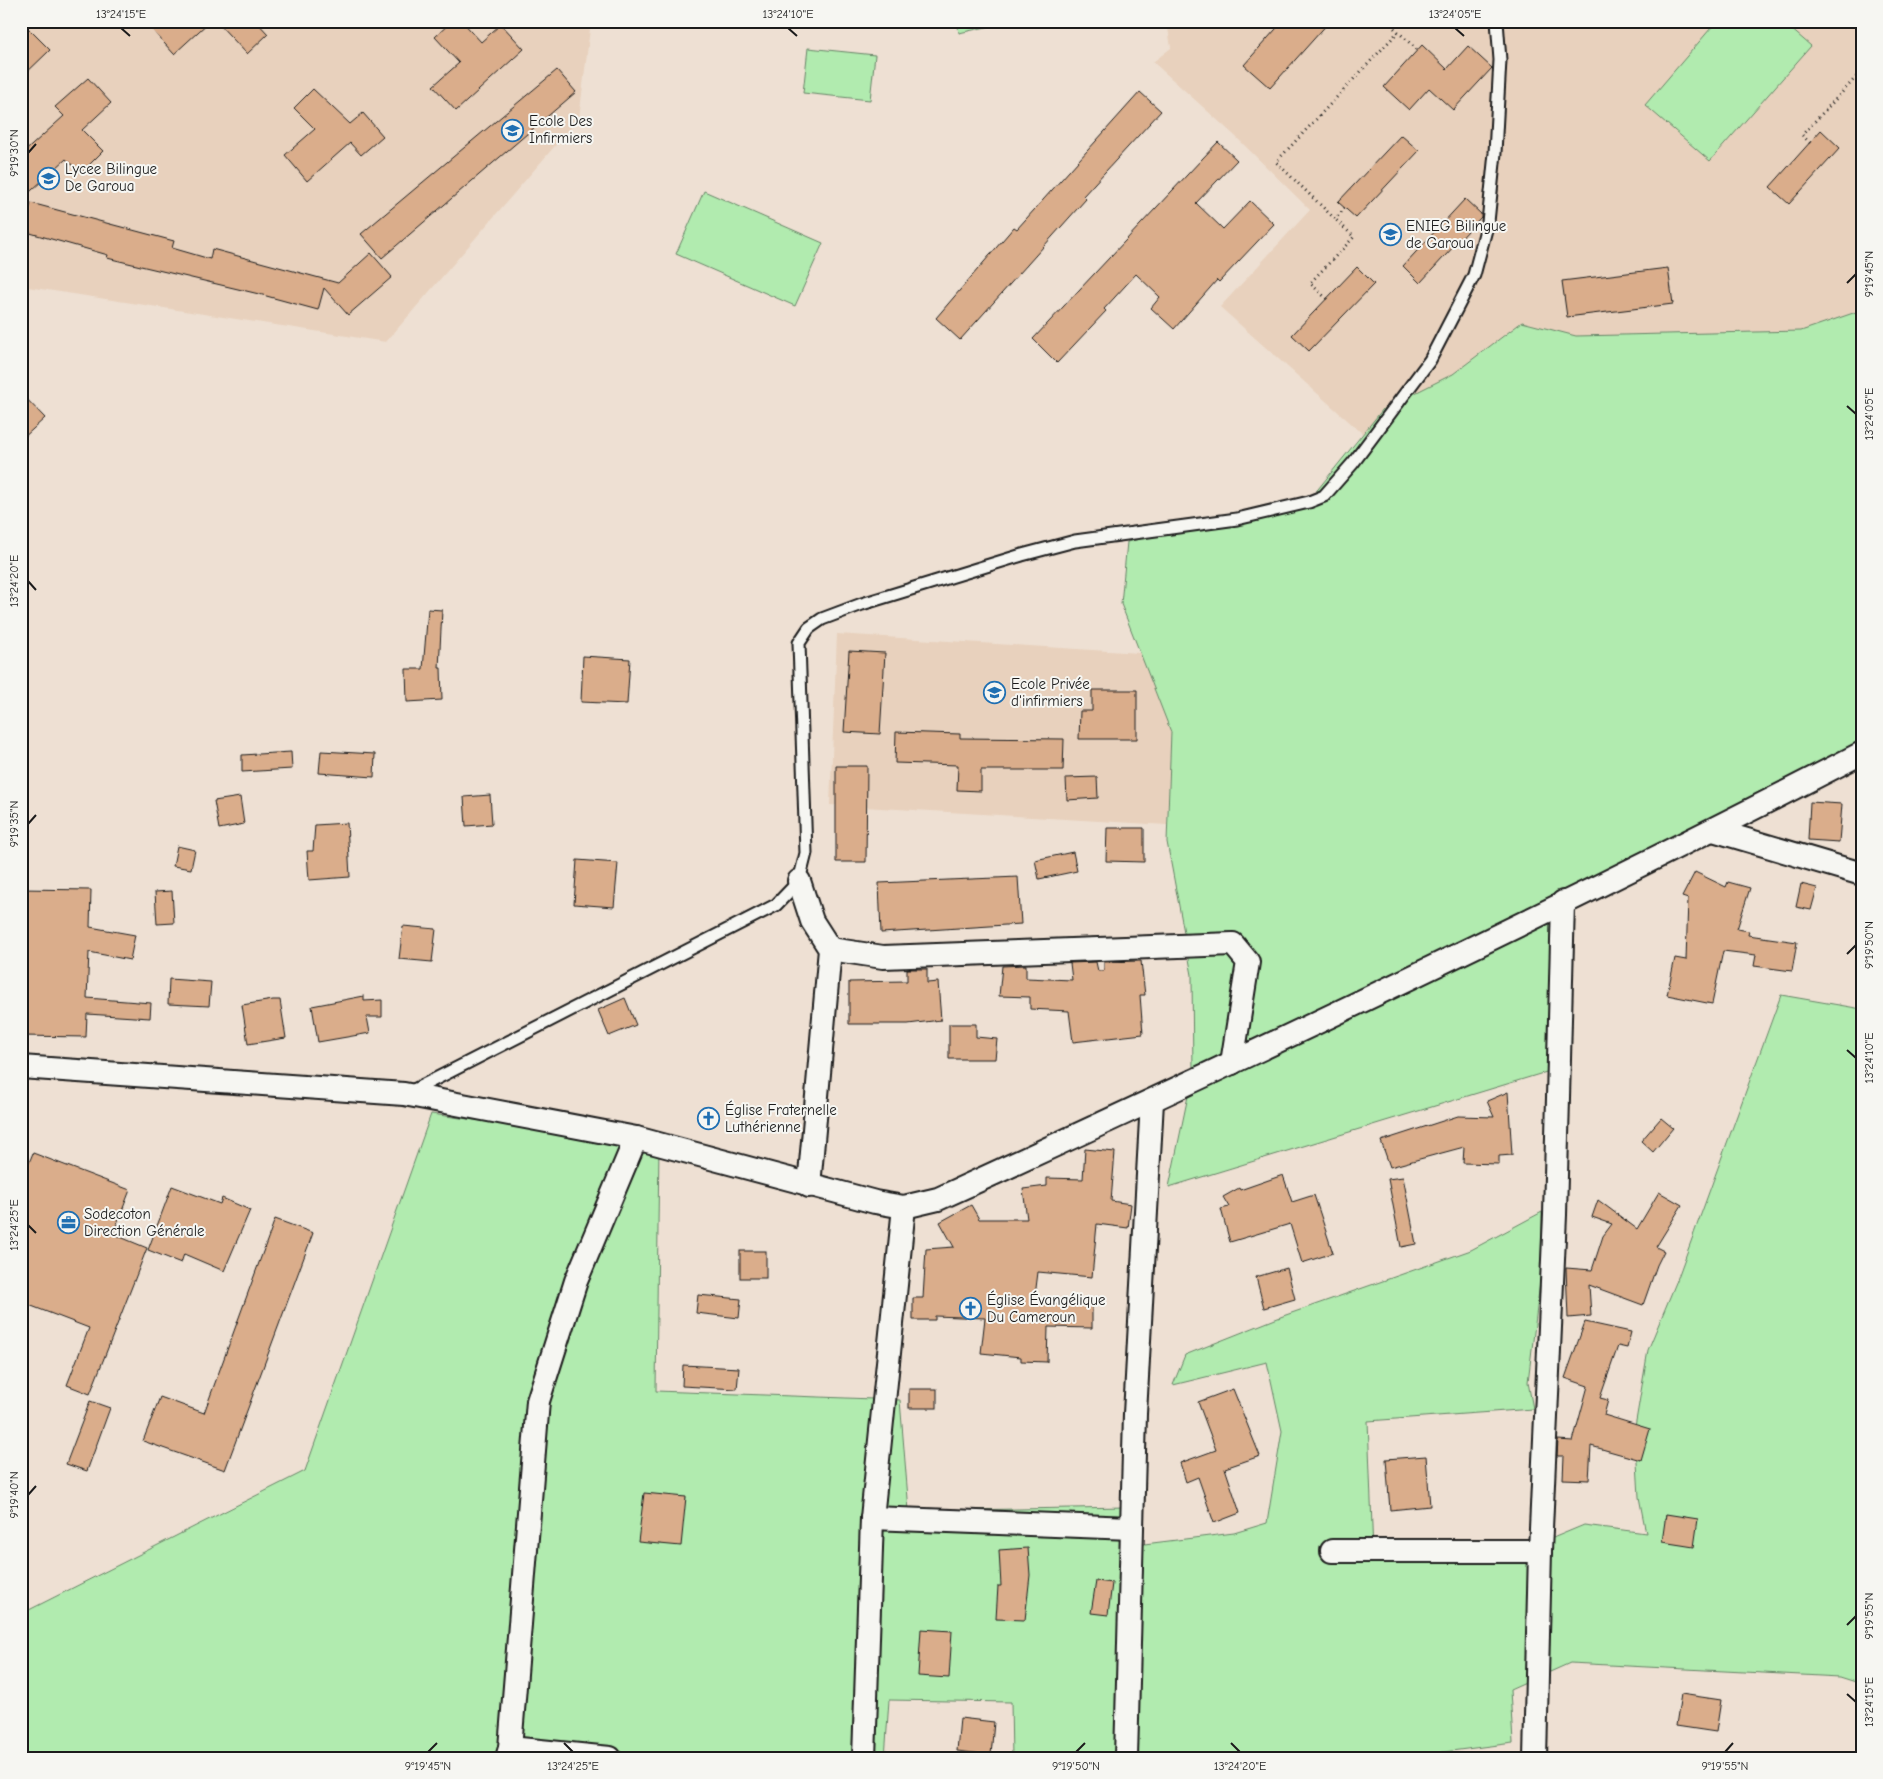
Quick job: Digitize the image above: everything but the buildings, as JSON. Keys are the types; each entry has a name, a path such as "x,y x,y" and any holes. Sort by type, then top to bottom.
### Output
{"street":[{"path":"21,1067 404,1094 636,1138 809,1186 904,1207 938,1199 1152,1101 1713,830 1862,753"},
{"path":"1713,830 1862,874"},
{"path":"800,882 812,921 830,949 809,1186"},
{"path":"1535,1758 1540,1551 1555,1215 1563,902"},
{"path":"830,949 883,957 1233,944 1248,962 1232,1063"},
{"path":"1126,1758 1134,1414 1152,1101"},
{"path":"610,1758 509,1753 538,1401 576,1282 636,1138"},
{"path":"864,1758 872,1518 904,1207"},
{"path":"872,1518 1131,1528"},
{"path":"1332,1551 1540,1551"}],"lane":[{"path":"404,1094 776,905 800,882 806,854 799,643 809,628 822,619 862,604 1075,541 1237,518 1309,502 1324,496 1342,478 1430,360 1474,276 1488,222 1495,153 1500,60 1497,21"}],"path":[{"path":"1387,21 1417,50"},
{"path":"1327,299 1310,283 1354,237 1276,162 1398,32"},
{"path":"1810,143 1802,135 1862,71"},
{"path":"1335,219 1345,208"}],"shaded area":[{"path":"21,21 591,21 579,118 386,342 21,286"},
{"path":"1167,21 1862,21 1862,310 1801,331 1576,336 1522,322 1453,374 1383,409 1363,434 1220,307 1310,210 1234,135 1153,62 1171,48"},
{"name":"Ecole Privée d'infirmiers","path":"837,634 1140,653 1171,732 1167,825 830,805"}],"green space":[{"path":"957,21 1014,21 959,33"},
{"path":"1717,21 1782,21 1811,46 1710,161 1645,105"},
{"path":"808,48 875,55 870,100 803,93"},
{"path":"704,191 823,243 795,306 676,254"},
{"path":"1862,310 1862,754 1566,911 1553,1070 1169,1187 1193,1072 1192,975 1167,842 1171,732 1121,604 1127,542 1314,494 1383,409 1453,374 1522,322 1576,336 1801,331"},
{"path":"1781,995 1862,1009 1862,1684 1840,1677 1570,1663 1510,1690 1513,1743 1397,1758 1012,1758 1011,1702 889,1700 885,1758 21,1758 21,1614 305,1471 431,1114 659,1145 656,1391 900,1400 909,1511 1126,1507 1128,1546 1234,1533 1267,1523 1282,1431 1267,1362 1173,1385 1185,1355 1283,1316 1471,1250 1542,1212 1541,1274 1528,1382 1533,1409 1368,1421 1373,1553 1548,1540 1584,1525 1646,1533 1639,1497 1635,1427 1648,1350 1677,1280"}],"place":[{"name":"Ecole Des Infirmiers","path":"513,130"},
{"name":"Lycee Bilingue De Garoua","path":"49,178"},
{"name":"ENIEG Bilingue de Garoua","path":"1390,235"},
{"name":"Ecole Privée d'infirmiers","path":"995,693"},
{"name":"Église Fraternelle Luthérienne","path":"709,1119"},
{"name":"Sodecoton Direction Générale","path":"68,1223"},
{"name":"Église Évangélique Du Cameroun","path":"971,1309"}]}
